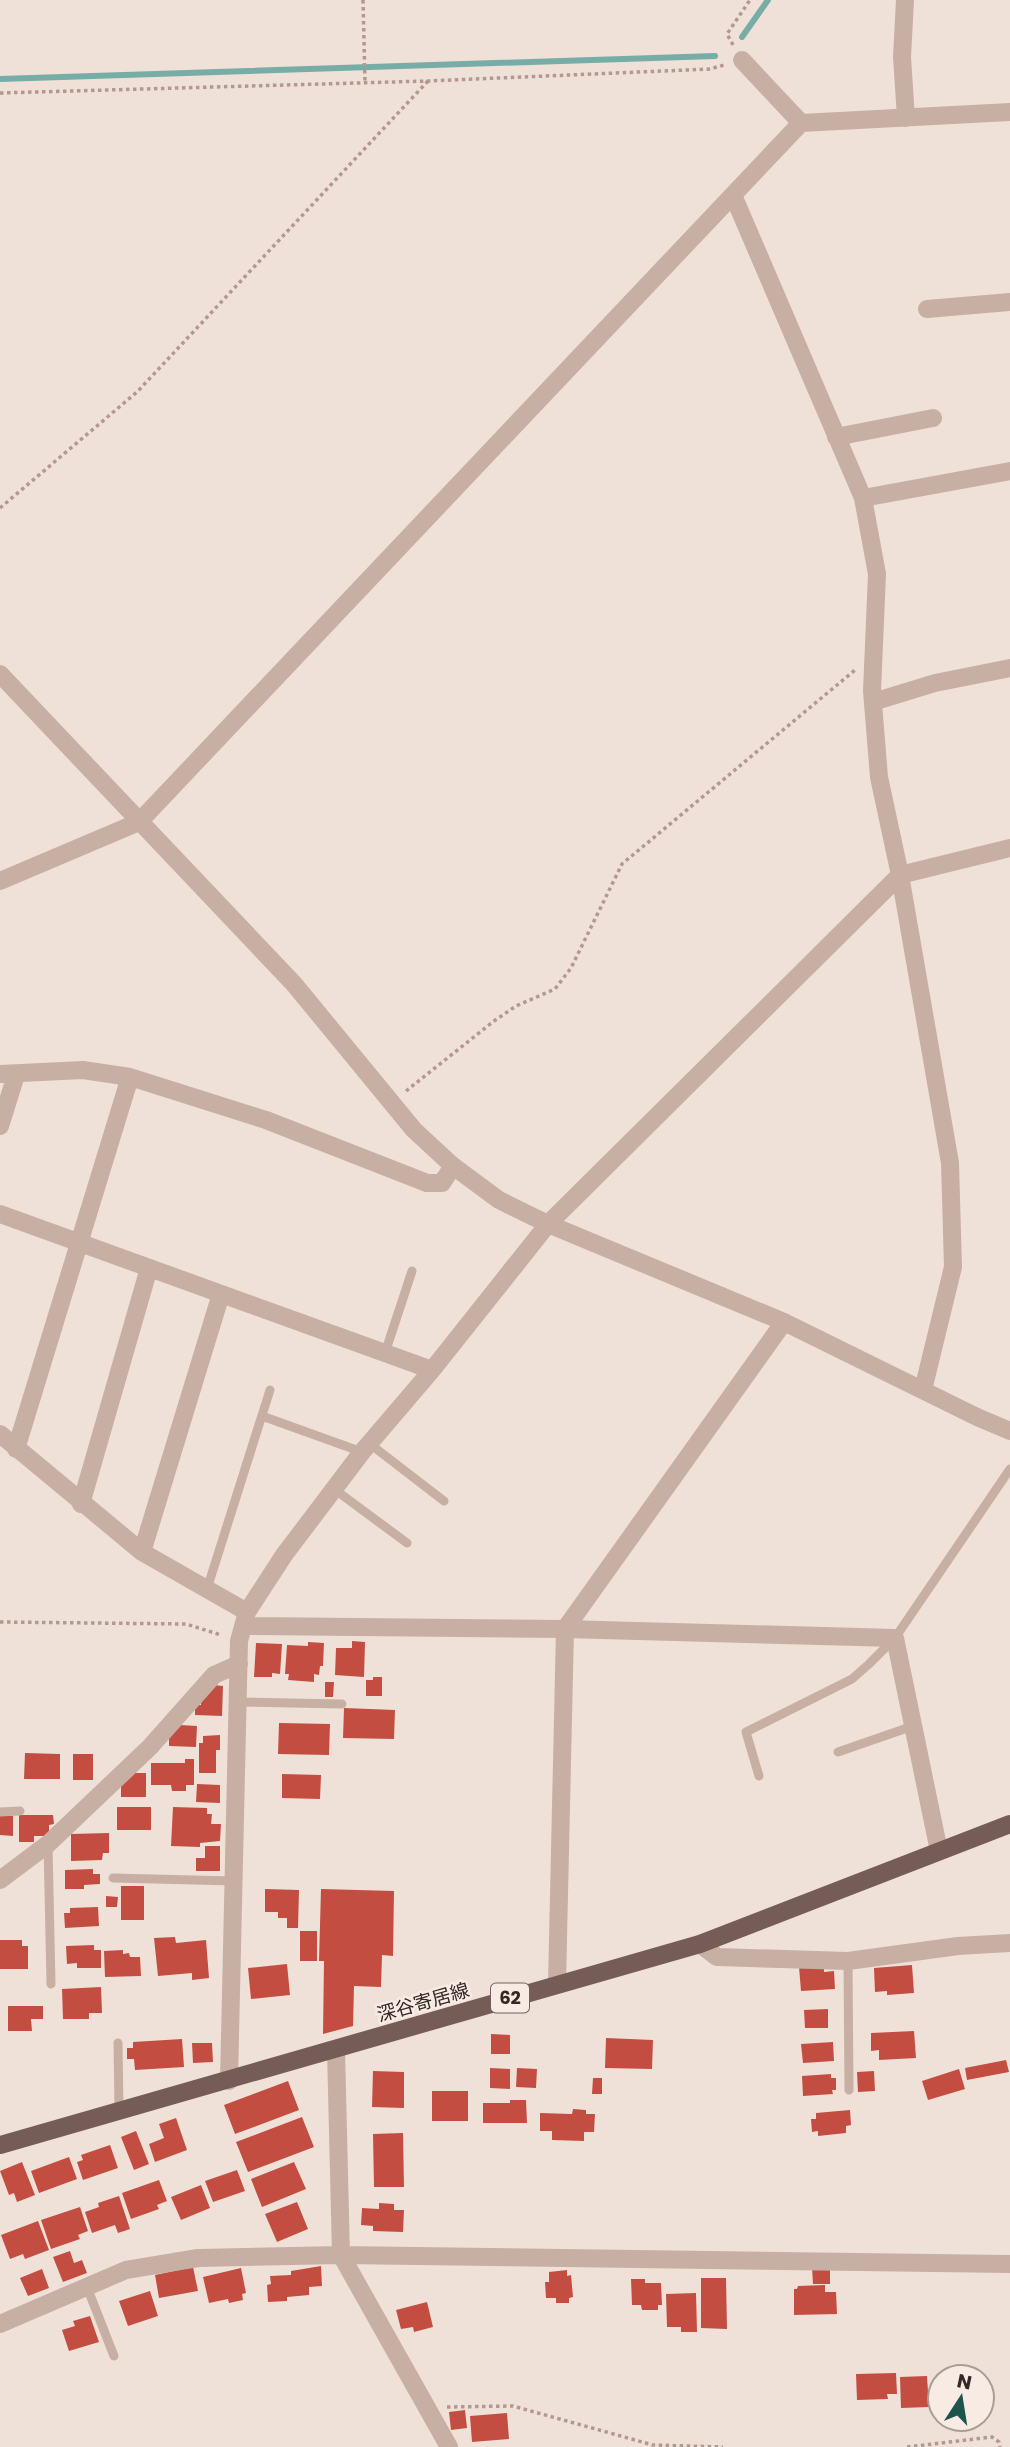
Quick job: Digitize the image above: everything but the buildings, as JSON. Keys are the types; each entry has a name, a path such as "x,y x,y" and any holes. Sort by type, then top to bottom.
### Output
{"main road":[{"name":"深谷寄居線","path":"0,2145 700,1944 1010,1824"}],"street":[{"path":"905,0 902,57 906,118"},
{"path":"741,60 801,123"},
{"path":"0,881 139,822 801,123 1010,112"},
{"path":"733,195 863,498 877,574 873,702 878,777 900,875 950,1163 953,1267 923,1391"},
{"path":"927,309 1010,302"},
{"path":"836,437 933,418"},
{"path":"863,498 1010,471"},
{"path":"873,702 935,683 1010,668"},
{"path":"0,674 294,984 414,1130 453,1166 499,1200 548,1224 784,1322 1010,1431"},
{"path":"229,2081 239,1664 243,1627 284,1555 366,1448 548,1224 900,875 1010,848"},
{"path":"0,1126 8,1075 83,1070 130,1077 266,1120 427,1183 442,1183 453,1166"},
{"path":"16,1449 130,1077"},
{"path":"0,1213 432,1370"},
{"path":"81,1504 149,1268"},
{"path":"142,1552 221,1293"},
{"path":"557,1984 565,1629 784,1322"},
{"path":"0,1434 142,1552 207,1589 243,1627 565,1629 895,1638 939,1851"},
{"path":"0,1880 48,1844 150,1747 214,1675 239,1664"},
{"path":"700,1944 717,1958 848,1961 958,1946 1010,1943"},
{"path":"335,2050 341,2255 449,2447"},
{"path":"0,2324 126,2270 198,2258 341,2255 1010,2263"}],"lane":[{"path":"385,1353 412,1271"},
{"path":"207,1589 270,1390"},
{"path":"262,1416 366,1448 444,1501"},
{"path":"759,1776 746,1732 852,1679 895,1638 1010,1469"},
{"path":"334,1489 407,1542"},
{"path":"238,1702 342,1704"},
{"path":"838,1752 913,1726"},
{"path":"0,1812 20,1811"},
{"path":"48,1844 51,1984"},
{"path":"113,1878 234,1881"},
{"path":"848,1961 849,2090"},
{"path":"118,2043 119,2112"},
{"path":"87,2287 114,2357"}],"path":[{"path":"363,0 365,82"},
{"path":"0,93 428,81 710,69 741,60 727,33 750,0"},
{"path":"0,508 137,392 428,81"},
{"path":"391,1103 494,1021 516,1006 555,989 571,968 622,864 855,670 874,663"},
{"path":"0,1622 243,1627"},
{"path":"427,2409 465,2405 513,2406 653,2445 723,2447"},
{"path":"907,2447 992,2437 999,2442 1000,2447"}],"waterway":[{"path":"742,37 768,0"},
{"path":"0,79 715,56"}]}
